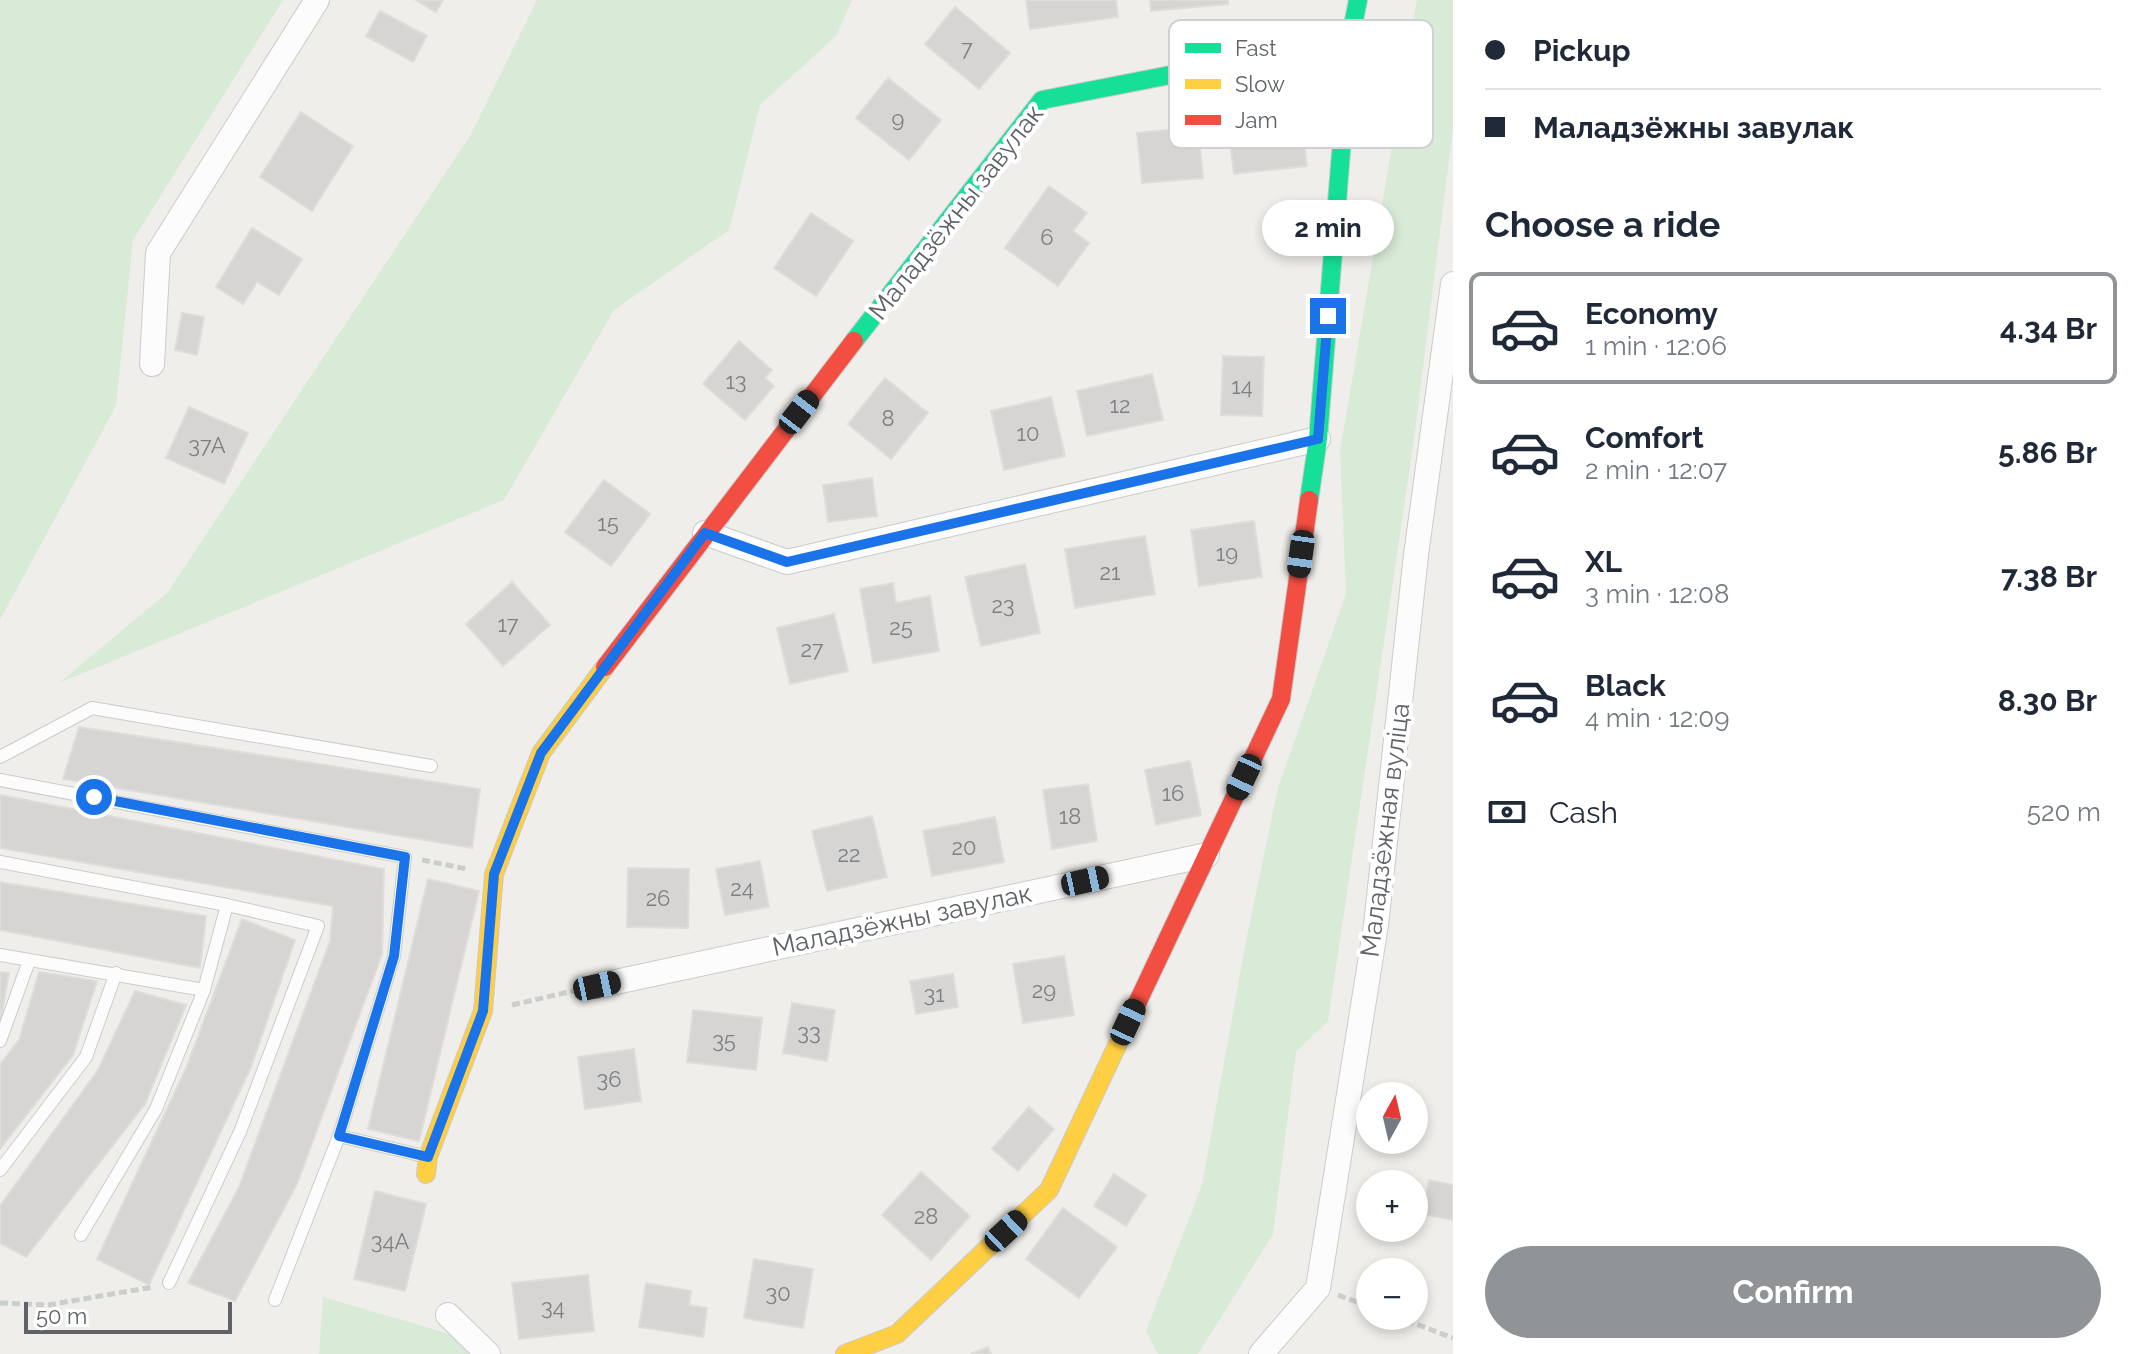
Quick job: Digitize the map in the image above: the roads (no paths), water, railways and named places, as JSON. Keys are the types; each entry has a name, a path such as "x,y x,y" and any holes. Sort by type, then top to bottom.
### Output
{"street":[{"path":"152,364 158,253 317,0"},
{"path":"1354,20 1358,0"},
{"name":"Маладзёжны завулак","path":"427,1165 483,1011 494,874 541,753 705,533 1042,100 1169,75"},
{"path":"845,1354 897,1334 1049,1190 1281,699 1318,439 1341,148"},
{"name":"Маладзёжная вуліца","path":"1261,1354 1318,1288 1376,925 1416,555 1453,284"},
{"path":"705,533 787,562 1318,439"},
{"name":"Маладзёжны завулак","path":"597,986 1207,855"},
{"path":"448,1315 488,1354"}],"lane":[{"path":"0,757 92,708 431,766"},
{"path":"0,780 405,857 394,956 339,1136 275,1300"},
{"path":"0,862 227,905 318,926 240,1132 169,1283"},
{"path":"81,1235 156,1109 204,990 227,905"},
{"path":"0,955 204,990"},
{"path":"1,1039 29,961"},
{"path":"0,1170 86,1057 116,973"},
{"path":"339,1136 427,1165"}]}
